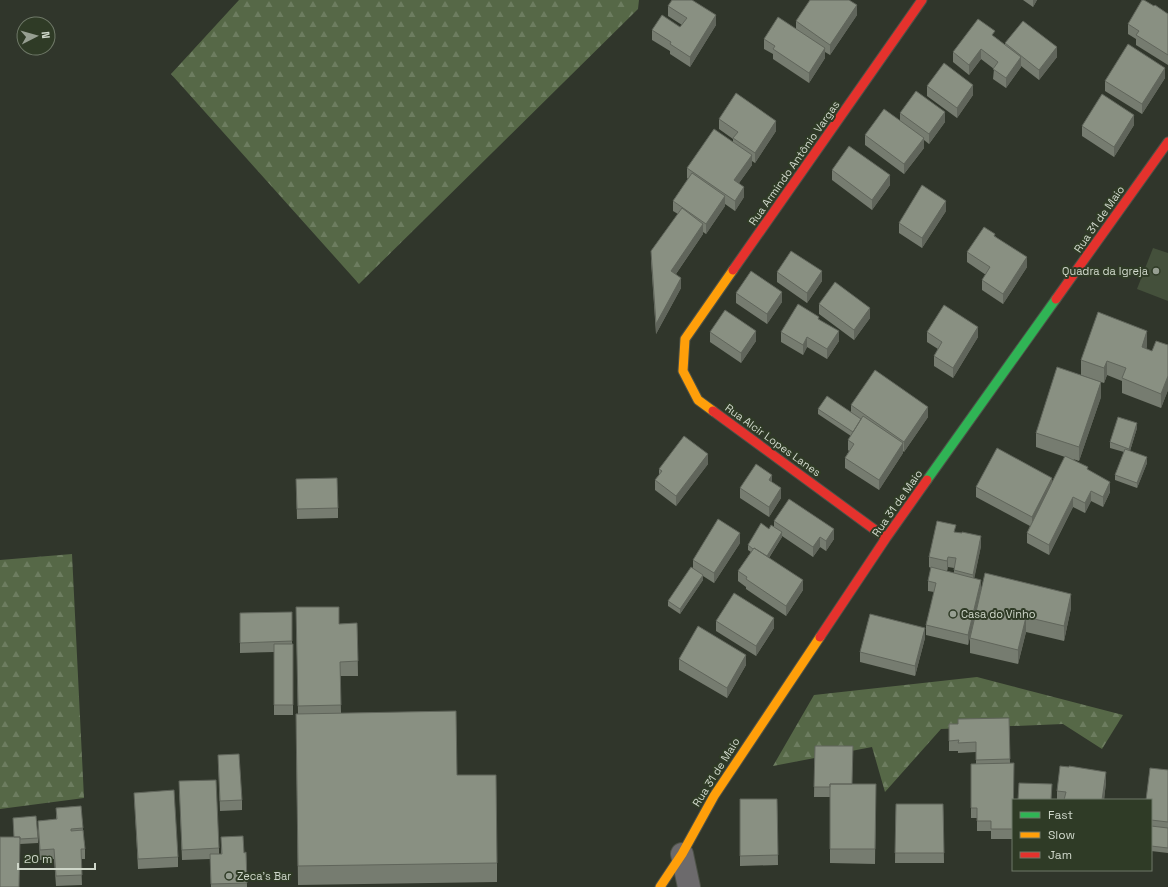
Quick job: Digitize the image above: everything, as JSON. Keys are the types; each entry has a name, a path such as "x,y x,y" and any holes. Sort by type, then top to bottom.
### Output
{"street":[{"name":"Rua Armindo Antônio Vargas","path":"685,339 922,0"},
{"name":"Rua 31 de Maio","path":"660,887 682,854 718,789 886,538 1168,142"},
{"name":"Rua Alcir Lopes Lanes","path":"685,339 683,371 698,400 886,538"},
{"path":"682,854 689,887"}],"green space":[{"path":"239,0 639,0 638,9 359,284 171,74"},
{"name":"Quadra da Igreja","path":"1153,248 1168,253 1168,301 1137,289"},
{"path":"72,554 84,798 0,809 0,560"},
{"path":"977,677 1123,715 1102,749 1063,724 941,729 885,792 872,747 773,766 814,695"}],"building":[{"path":"672,0 692,0 716,15 690,57 670,44 671,42 652,30 662,15 680,27 687,18 668,6"},
{"path":"810,0 849,0 857,5 830,45 796,21"},
{"path":"1142,0 1154,6 1155,5 1168,14 1168,55 1136,35 1139,31 1128,24"},
{"path":"778,17 825,48 809,73 773,49 775,46 764,39"},
{"path":"978,19 995,31 992,35 1021,57 1006,78 993,69 998,62 981,49 969,65 953,52"},
{"path":"1023,21 1057,47 1039,70 1005,43"},
{"path":"1128,44 1165,68 1142,104 1105,81"},
{"path":"944,63 973,85 957,108 927,86"},
{"path":"916,91 945,112 929,134 900,113"},
{"path":"736,93 776,121 755,153 733,138 738,132 719,119"},
{"path":"1102,94 1134,115 1114,147 1082,126"},
{"path":"884,109 924,138 904,164 865,135"},
{"path":"714,129 752,155 734,180 744,187 735,201 687,168"},
{"path":"849,146 890,175 872,200 832,170"},
{"path":"692,173 725,196 706,224 673,201"},
{"path":"922,185 946,201 922,238 899,223"},
{"path":"682,208 703,224 671,271 681,278 656,324 651,251"},
{"path":"984,227 995,234 994,236 1027,257 1003,294 982,280 990,267 967,252"},
{"path":"791,251 822,271 807,293 777,272"},
{"path":"751,271 782,292 767,314 736,293"},
{"path":"835,282 870,308 854,330 819,304"},
{"path":"798,304 819,317 818,319 839,331 827,349 807,337 803,345 781,332"},
{"path":"944,305 978,327 953,368 934,356 942,342 927,332"},
{"path":"725,310 756,331 741,353 710,332"},
{"path":"1098,312 1147,331 1142,347 1152,351 1156,341 1168,345 1168,376 1161,394 1122,378 1126,368 1107,361 1104,368 1081,360"},
{"path":"1057,367 1101,382 1079,447 1036,433"},
{"path":"875,370 928,407 904,442 851,405"},
{"path":"827,396 861,419 853,432 818,409"},
{"path":"863,416 903,443 879,480 845,458 854,444 848,440"},
{"path":"1118,417 1137,423 1129,449 1110,442"},
{"path":"684,436 708,454 676,496 655,480 662,471 659,469"},
{"path":"997,448 1052,478 1032,517 976,487"},
{"path":"1125,449 1147,457 1137,483 1115,475"},
{"path":"1065,456 1088,467 1087,469 1110,482 1103,497 1091,491 1085,503 1073,497 1049,545 1027,533"},
{"path":"756,464 772,475 769,480 781,488 769,507 740,488"},
{"path":"337,478 338,508 297,509 296,479"},
{"path":"789,499 834,529 826,541 820,537 813,547 774,521"},
{"path":"718,519 740,533 714,573 693,560"},
{"path":"937,521 956,525 954,532 981,536 973,575 954,570 956,558 948,557 947,561 929,557"},
{"path":"761,523 769,529 771,525 782,532 767,556 748,545"},
{"path":"754,548 803,580 786,606 746,579 747,577 738,571"},
{"path":"691,567 703,575 680,609 668,601"},
{"name":"Casa do Vinho","path":"931,567 981,580 968,635 926,625 936,583 928,581"},
{"path":"985,573 1071,594 1064,626 1026,617 1018,650 970,638"},
{"path":"734,593 774,618 756,646 716,621"},
{"path":"296,607 339,607 339,624 357,623 358,661 340,662 341,705 298,706"},
{"path":"292,612 292,641 240,643 240,613"},
{"path":"870,614 925,628 915,666 860,652"},
{"path":"698,626 746,655 727,688 679,659"},
{"path":"274,644 293,644 293,705 274,705"},
{"path":"456,711 457,775 496,775 497,863 298,866 296,714"},
{"path":"1009,718 1010,759 976,760 976,742 958,743 959,740 949,741 949,724 958,724 958,719"},
{"path":"815,746 853,746 852,784 830,784 830,787 814,787"},
{"path":"239,754 242,800 220,801 218,755"},
{"path":"1014,763 1012,829 991,829 991,821 977,821 977,808 971,808 971,764"},
{"path":"1060,766 1106,772 1102,799 1064,799 1066,792 1057,791"},
{"path":"1150,768 1168,770 1168,822 1152,820 1152,799 1146,799"},
{"path":"216,780 219,848 182,850 179,781"},
{"path":"1019,783 1052,784 1051,799 1018,799"},
{"path":"830,784 876,784 875,849 830,849"},
{"path":"174,790 178,857 138,859 134,793"},
{"path":"740,799 777,799 778,855 740,856"},
{"path":"896,804 943,804 944,853 895,853"},
{"path":"81,806 83,828 71,829 71,831 83,830 85,849 81,849 82,875 56,876 54,849 40,850 38,821 57,819 56,808"},
{"path":"36,816 38,838 20,839 20,837 14,837 13,818"},
{"path":"1152,826 1168,828 1168,848 1152,846"},
{"name":"Zeca's Bar","path":"243,836 244,853 246,852 247,883 211,884 210,854 222,854 221,837"},
{"path":"0,837 20,837 19,887 0,887"}],"traffic: fast":[{"path":"927,480 1056,299"}],"traffic: slow":[{"path":"713,411 698,400 683,371 685,339 733,270"},
{"path":"660,887 682,854 714,796 820,637"}],"traffic: jam":[{"path":"733,270 922,0"},
{"path":"1056,299 1168,142"},
{"path":"713,411 886,538"},
{"path":"820,637 886,538 927,480"}],"place":[{"name":"Quadra da Igreja","path":"1156,271"},
{"name":"Casa do Vinho","path":"953,614"},
{"name":"Zeca's Bar","path":"229,876"}]}
